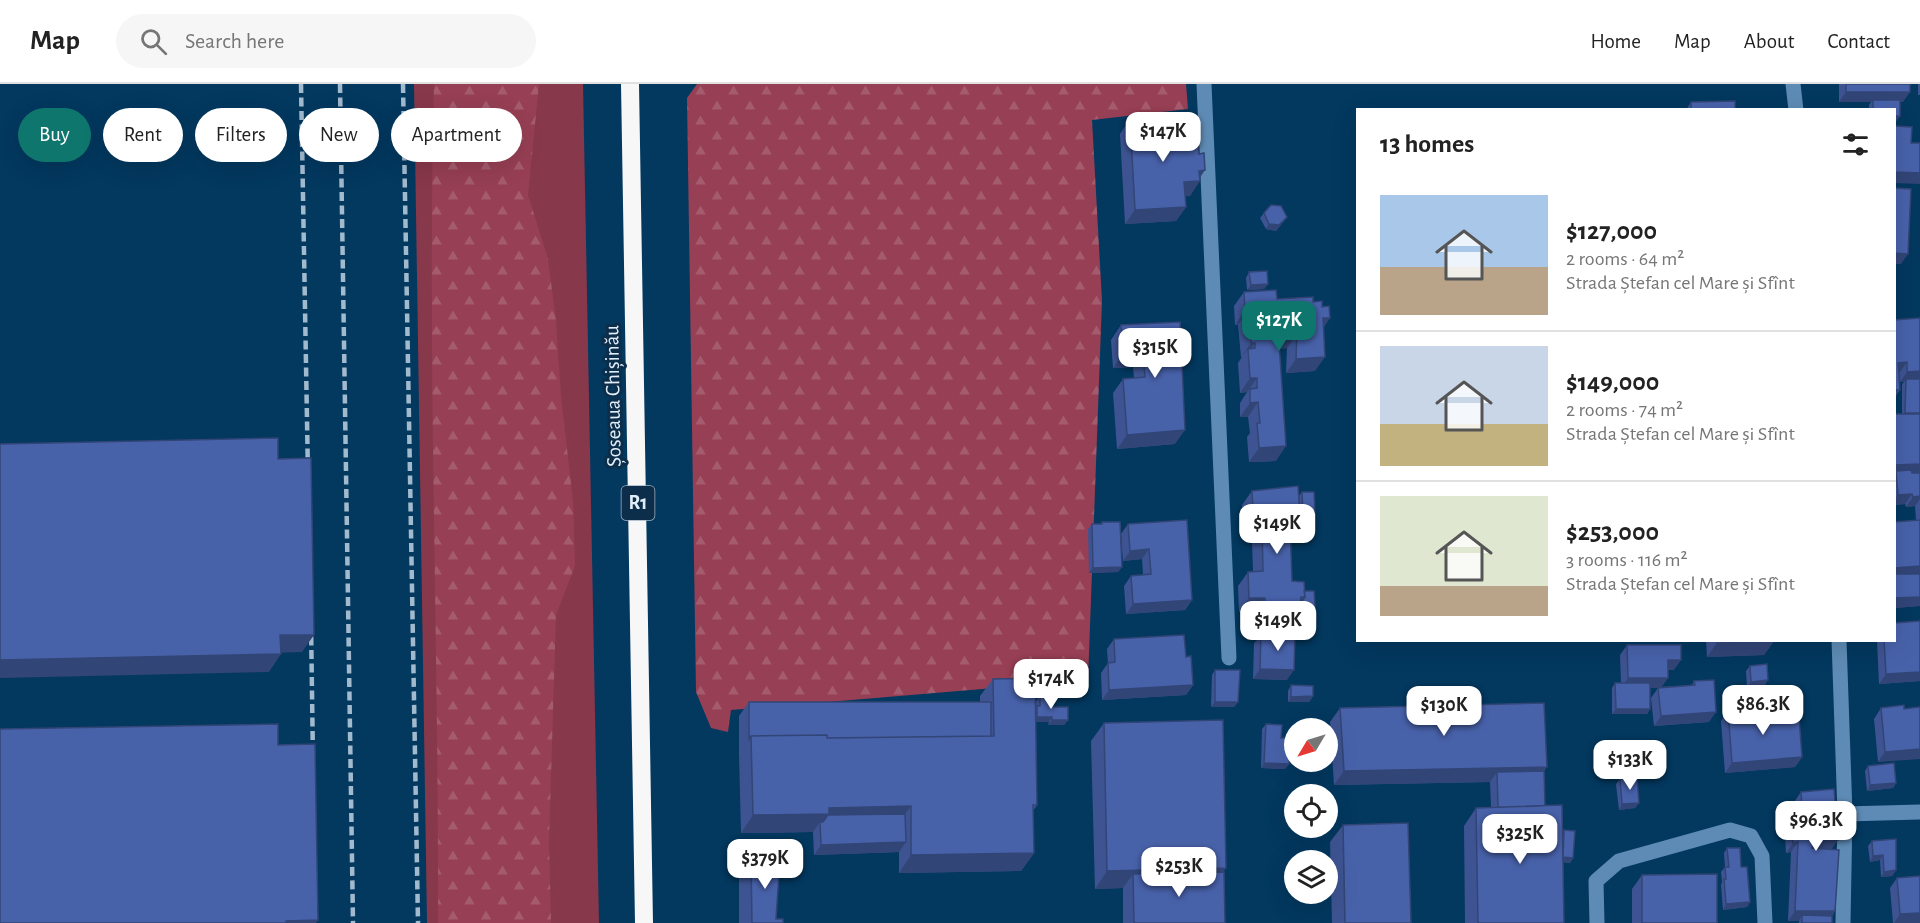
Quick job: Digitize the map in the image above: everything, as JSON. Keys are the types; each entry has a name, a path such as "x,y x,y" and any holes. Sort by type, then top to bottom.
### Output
{"highway":[{"name":"Șoseaua Chișinău","path":"630,84 644,923"}],"street":[{"path":"1204,84 1229,658"},
{"path":"1793,84 1796,108"},
{"path":"1839,642 1845,814 1843,923"},
{"path":"1845,814 1920,812"},
{"path":"1597,923 1596,881 1619,861 1730,830 1751,836 1762,856 1765,923"}],"shaded area":[{"path":"414,84 583,84 599,923 427,923 415,162 522,162 522,108 414,108"}],"green space":[{"path":"434,84 539,84 528,195 548,259 556,321 561,396 573,501 575,566 556,615 549,841 551,923 438,923 432,399 433,162 522,162 522,108 434,108"},
{"path":"697,84 1186,84 1188,109 1092,120 1102,301 1088,680 731,710 728,732 711,728 696,692 687,98"}],"building":[{"path":"1846,84 1910,84 1910,92 1846,92"},
{"path":"1873,100 1900,100 1900,116 1896,116 1896,108 1873,108"},
{"path":"1735,101 1735,108 1691,108 1691,102"},
{"path":"1181,117 1182,142 1198,141 1199,154 1204,153 1205,170 1199,171 1200,181 1184,182 1186,207 1135,210 1130,119"},
{"path":"1896,126 1912,127 1911,143 1920,143 1920,173 1896,172"},
{"path":"1896,188 1911,189 1908,254 1896,253"},
{"path":"1271,205 1281,206 1287,217 1279,225 1269,224 1264,213"},
{"path":"1267,271 1268,284 1251,285 1249,272"},
{"path":"1276,290 1277,299 1313,297 1313,302 1322,301 1322,307 1329,306 1330,318 1323,318 1325,357 1296,359 1297,334 1288,335 1287,323 1283,323 1284,341 1279,342 1286,446 1259,448 1258,402 1250,403 1250,389 1257,388 1257,378 1250,378 1248,349 1255,348 1255,343 1251,343 1244,292"},
{"path":"1920,318 1920,371 1907,372 1907,362 1898,363 1900,390 1896,390 1896,320"},
{"path":"1180,322 1185,430 1127,435 1123,379 1145,377 1143,352 1123,354 1121,325"},
{"path":"1906,379 1920,379 1920,413 1905,413"},
{"path":"1896,414 1920,414 1920,464 1896,465"},
{"path":"278,438 278,459 311,458 314,635 280,635 281,654 0,660 0,444"},
{"path":"1911,470 1912,473 1920,473 1920,496 1898,495 1896,471"},
{"path":"1298,486 1300,515 1302,515 1303,523 1290,524 1292,581 1304,582 1305,597 1301,597 1300,623 1267,624 1265,598 1249,598 1248,572 1263,571 1262,528 1254,528 1252,491"},
{"path":"1302,492 1314,492 1315,515 1303,516"},
{"path":"1187,520 1192,600 1133,604 1131,576 1151,574 1149,549 1130,551 1128,524"},
{"path":"1920,520 1920,566 1896,568 1896,522"},
{"path":"1102,522 1120,522 1122,567 1093,568 1092,524 1102,524"},
{"path":"1896,574 1920,574 1920,597 1896,598"},
{"path":"1304,591 1314,591 1316,619 1303,620 1301,602 1305,597"},
{"path":"1920,621 1920,672 1886,674 1884,642 1896,642 1896,623"},
{"path":"1261,633 1295,634 1294,670 1260,669"},
{"path":"1184,635 1186,657 1191,656 1193,685 1109,690 1108,663 1115,662 1114,639"},
{"path":"1627,645 1681,645 1681,660 1668,660 1668,678 1628,678"},
{"path":"1767,664 1768,680 1751,682 1750,666"},
{"path":"1215,670 1240,670 1238,702 1215,702"},
{"path":"1035,678 1037,805 1033,805 1034,853 911,855 911,806 829,808 829,814 753,815 751,736 827,735 827,738 994,736 993,679"},
{"path":"1714,680 1716,712 1661,716 1658,688 1695,685 1694,681"},
{"path":"1615,683 1650,683 1650,709 1616,709"},
{"path":"1291,685 1313,686 1313,696 1291,697"},
{"path":"1040,696 1053,696 1053,707 1068,707 1068,720 1037,717"},
{"path":"749,702 991,702 991,736 827,738 827,735 751,736 749,739"},
{"path":"1544,703 1547,767 1344,771 1340,708"},
{"path":"1904,705 1904,709 1920,707 1920,749 1885,752 1881,708"},
{"path":"1768,707 1770,720 1799,717 1802,757 1732,763 1728,711"},
{"path":"1223,720 1226,868 1107,871 1104,723"},
{"path":"278,724 278,745 315,744 318,920 286,921 286,923 0,923 0,729"},
{"path":"1266,724 1282,725 1284,764 1264,763"},
{"path":"1894,763 1896,783 1870,785 1868,766"},
{"path":"1544,771 1545,806 1498,807 1497,772"},
{"path":"1637,777 1639,803 1622,804 1620,779"},
{"path":"1834,789 1838,840 1813,841 1812,848 1839,850 1835,911 1795,911 1798,842 1793,843 1791,809 1802,808 1801,792"},
{"path":"1562,805 1564,923 1478,923 1476,808"},
{"path":"905,814 906,842 821,845 820,822 823,822 828,815"},
{"path":"1408,823 1411,923 1345,923 1343,825"},
{"path":"1564,830 1575,831 1573,858 1563,857"},
{"path":"1896,839 1896,870 1884,872 1883,855 1873,856 1872,841"},
{"path":"1727,848 1740,848 1741,867 1747,867 1750,902 1726,904 1724,879 1726,879 1725,867 1729,867"},
{"path":"780,858 776,919 783,919 783,923 752,923 751,859"},
{"path":"1224,872 1225,923 1134,923 1133,874"},
{"path":"1717,874 1717,923 1642,923 1642,875"},
{"path":"1920,876 1920,913 1900,914 1897,878"},
{"path":"1802,915 1832,916 1832,923 1802,923"}],"railway":[{"path":"301,84 308,476"},
{"path":"340,84 353,923"},
{"path":"403,84 418,923"},
{"path":"311,623 313,761"}]}
